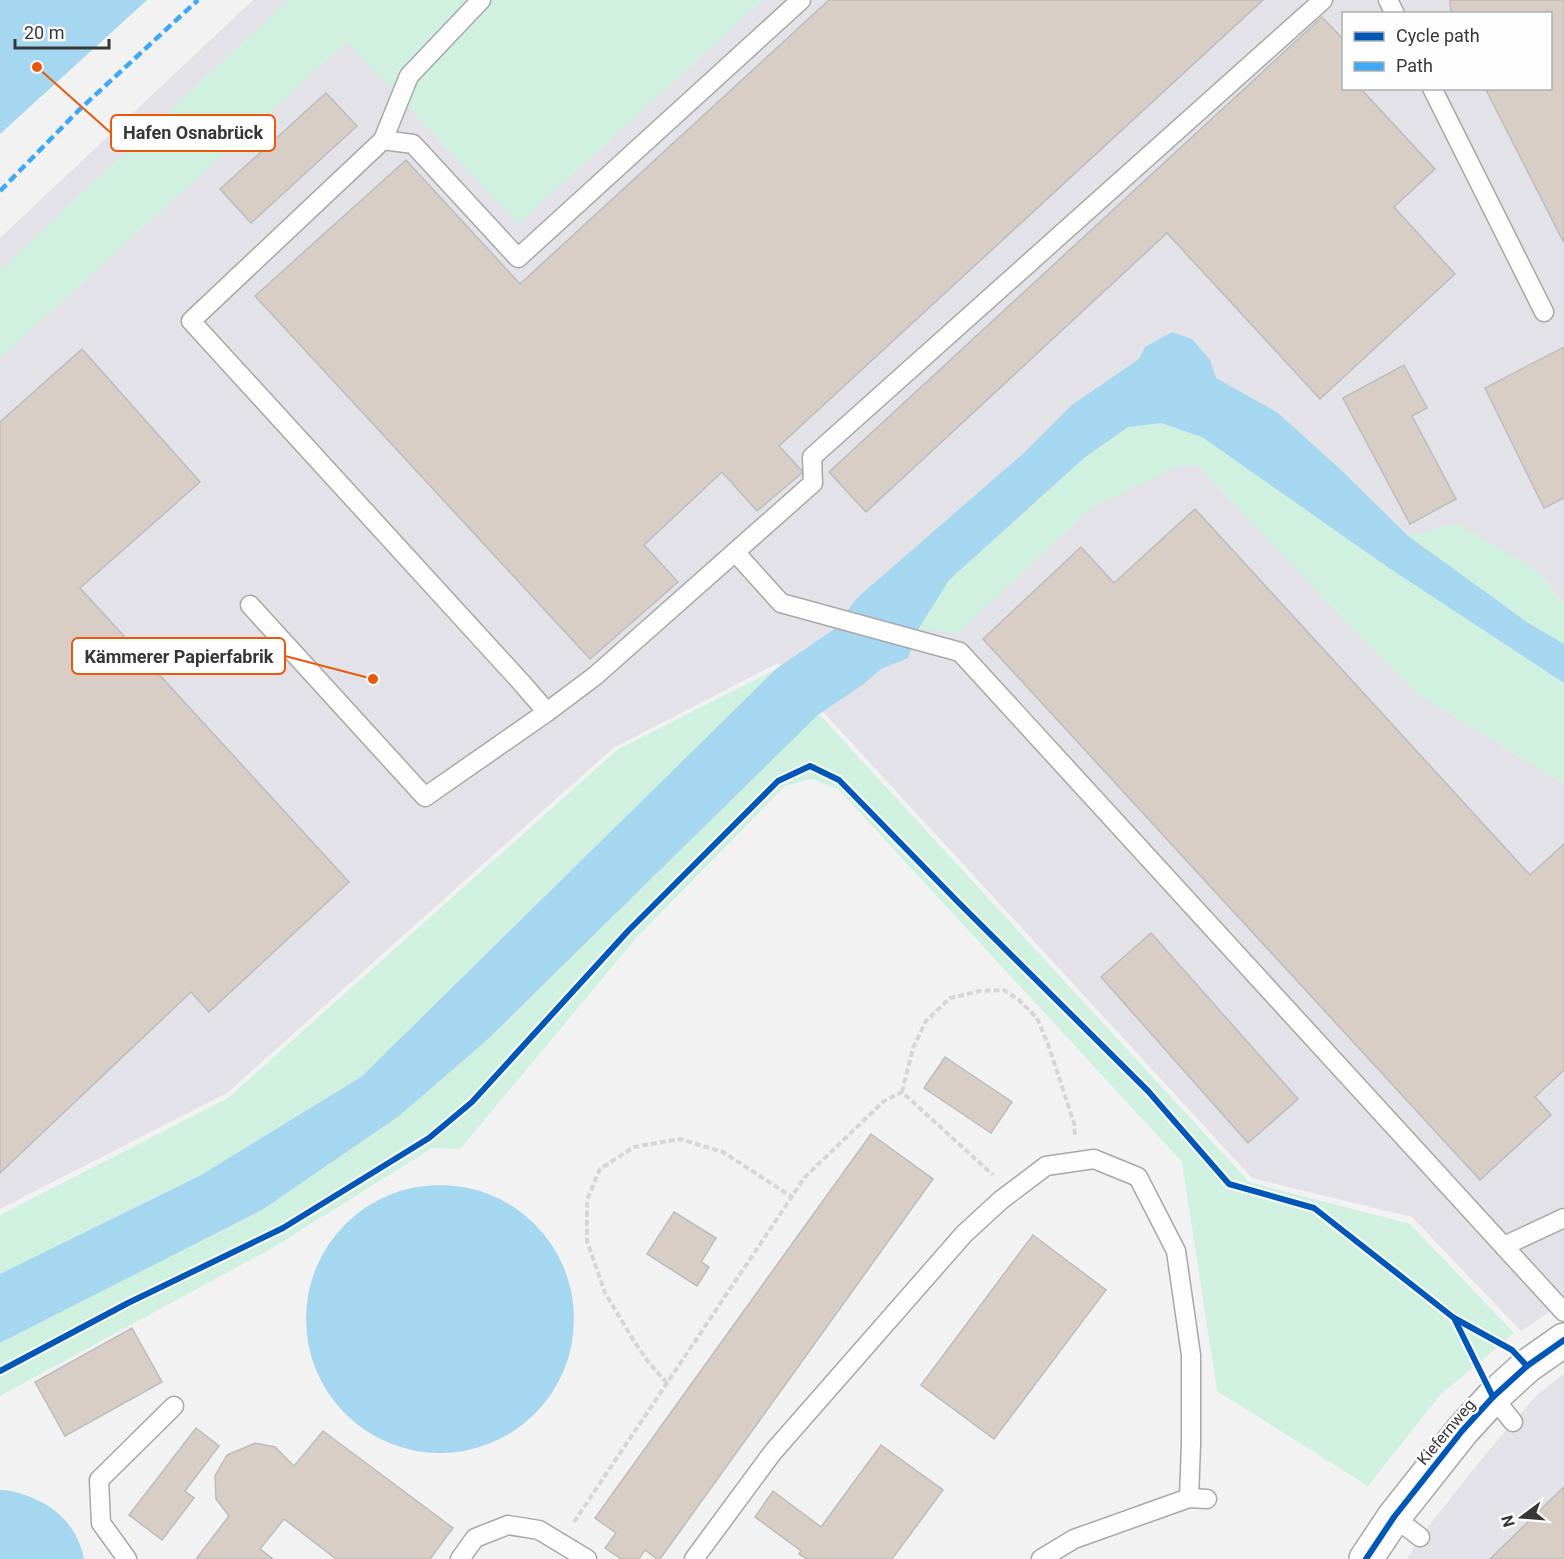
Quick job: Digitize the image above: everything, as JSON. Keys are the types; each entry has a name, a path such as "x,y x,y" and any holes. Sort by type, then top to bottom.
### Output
{"street":[{"name":"Kiefernweg","path":"1366,1559 1394,1517 1462,1431 1503,1409 1527,1366 1564,1340"}],"lane":[{"path":"481,0 409,76 383,140 190,321 547,712"},
{"path":"250,605 425,797 547,712 630,646 813,483 812,456 1323,0"},
{"path":"383,140 413,144 519,258 795,2"},
{"path":"1433,90 1544,312"},
{"path":"735,552 781,603 960,652 1564,1312"},
{"path":"694,1559 780,1444 964,1233 1011,1192 1046,1166 1094,1159 1138,1177 1176,1251 1191,1355 1191,1444 1198,1499 1074,1539 1041,1559"},
{"path":"1504,1246 1564,1218"},
{"path":"127,1559 101,1523 99,1480 174,1406"},
{"path":"1394,1517 1420,1537"},
{"path":"460,1559 476,1538 508,1525 539,1530 587,1559"}],"path":[{"path":"902,1093 913,1048 926,1022 950,998 980,991 1004,990 1019,1000 1037,1018 1074,1123 1078,1161"},
{"path":"902,1093 1011,1192"},
{"path":"560,1542 805,1177 884,1101 902,1093"},
{"path":"667,1383 649,1363 605,1293 587,1241 587,1200 600,1169 634,1147 680,1139 723,1152 792,1197"}],"shaded area":[{"path":"253,0 1564,0 1564,604 1537,571 1419,695 1564,784 1564,1302 1521,1331 1412,1217 1252,1178 778,663 613,748 227,1093 0,1209 0,238"},
{"path":"1564,1374 1564,1559 1407,1559 1420,1537 1513,1422 1538,1394"}],"green space":[{"path":"288,0 763,0 518,224 347,42 0,358 0,270"},
{"path":"1161,423 1202,436 1389,568 1564,683 1564,784 1419,695 1197,465 1178,466 1090,508 958,634 919,628 949,580 1084,458 1128,427"},
{"path":"1456,523 1537,571 1564,604 1564,644 1527,622 1408,536"},
{"path":"776,669 361,1077 201,1175 0,1274 0,1215 228,1098 617,750"},
{"path":"819,714 1249,1182 1410,1224 1514,1333 1441,1394 1368,1486 1217,1391 1182,1162 838,789 812,779 785,786 637,937 460,1149 432,1148 274,1247 0,1396 0,1343 262,1210 398,1116 487,1040"}],"water":[{"path":"0,0 147,0 0,134"},
{"path":"1172,332 1192,339 1210,360 1216,378 1278,413 1342,471 1408,536 1527,622 1564,644 1564,683 1389,568 1202,437 1161,423 1128,427 1084,458 949,580 919,628 908,658 881,669 861,686 819,714 487,1040 399,1116 262,1210 0,1343 0,1274 201,1175 361,1077 776,669 833,630 857,598 1025,452 1072,405 1139,359 1145,347"},
{"path":"440,1185 466,1188 491,1195 514,1208 535,1224 551,1245 564,1268 571,1293 574,1319 571,1345 564,1370 551,1393 535,1414 514,1430 491,1443 466,1450 440,1453 414,1450 389,1443 366,1430 345,1414 329,1393 316,1370 309,1345 306,1319 309,1293 316,1268 329,1245 345,1224 366,1208 389,1195 414,1188"},
{"path":"0,1490 25,1495 57,1512 74,1532 84,1559 0,1559"}],"building":[{"path":"829,0 1263,0 779,446 803,472 757,511 722,472 644,545 678,582 590,659 255,296 406,160 520,284"},
{"path":"1450,0 1564,0 1564,243 1486,90 1552,90 1552,12 1451,12"},
{"path":"1322,17 1342,38 1342,90 1362,90 1435,169 1394,207 1455,274 1320,399 1167,233 866,512 829,472"},
{"path":"326,93 357,126 251,223 220,189"},
{"path":"1564,347 1564,498 1544,508 1485,388"},
{"path":"82,349 200,482 80,588 349,882 209,1012 191,992 0,1173 0,422"},
{"path":"1404,365 1427,408 1412,416 1456,499 1410,524 1343,398"},
{"path":"1195,509 1530,875 1564,844 1564,1070 1535,1097 1551,1115 1480,1180 983,639 1081,547 1114,583"},
{"path":"1151,933 1298,1099 1248,1143 1101,977"},
{"path":"945,1057 1012,1102 991,1133 924,1088"},
{"path":"871,1134 933,1179 660,1559 645,1550 639,1559 621,1559 605,1548 616,1533 595,1518"},
{"path":"674,1212 716,1238 701,1262 709,1267 697,1286 647,1254"},
{"path":"1033,1235 1106,1290 994,1439 921,1385"},
{"path":"132,1328 162,1382 65,1436 35,1382"},
{"path":"196,1428 219,1446 185,1491 194,1498 162,1540 129,1515"},
{"path":"323,1431 453,1528 430,1559 336,1559 284,1519 260,1549 273,1559 196,1559 229,1516 216,1499 215,1476 227,1455 255,1443 275,1447 294,1466"},
{"path":"881,1445 943,1490 892,1559 807,1559 799,1554 801,1551 755,1517 773,1491 821,1527"},
{"path":"1564,1487 1564,1559 1490,1559"}],"marked path":[{"path":"0,191 79,110 198,0"}],"cycle path":[{"path":"0,1371 128,1303 283,1228 429,1138 472,1102 628,931 778,781 810,766 839,780 1148,1091 1229,1184 1314,1208 1454,1318 1512,1350 1527,1366"},
{"path":"1454,1318 1493,1397"},
{"path":"1366,1559 1394,1517 1462,1431 1493,1397 1527,1366 1564,1340"}],"place":[{"name":"Hafen Osnabrück","path":"37,67"},
{"name":"Kämmerer Papierfabrik","path":"373,679"}]}
